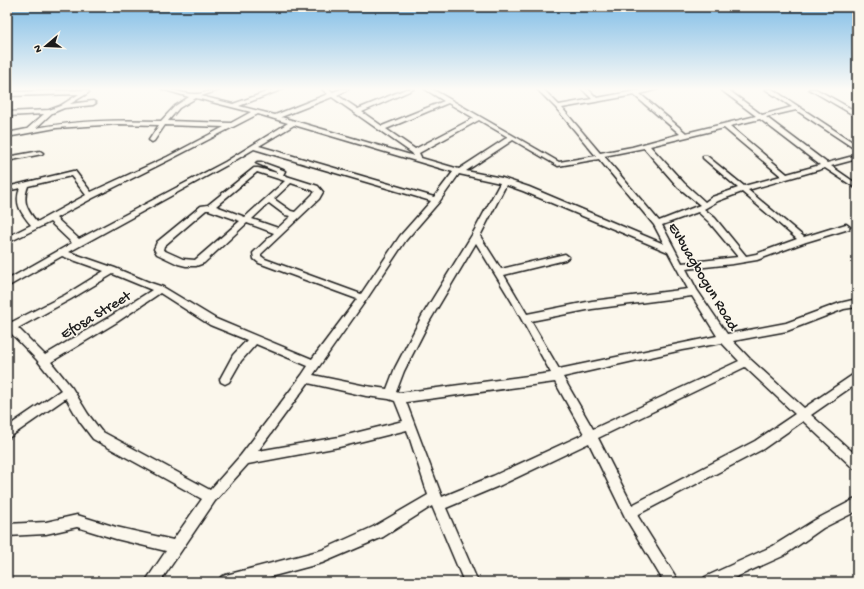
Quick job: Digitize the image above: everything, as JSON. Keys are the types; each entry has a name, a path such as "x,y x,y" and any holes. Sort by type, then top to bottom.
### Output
{"street":[{"path":"28,132 45,116"},
{"path":"152,140 169,116"},
{"path":"7,240 90,196 248,116"},
{"path":"270,116 416,155 460,172 504,182 526,189 672,250"},
{"path":"363,116 416,155"},
{"path":"381,129 411,116"},
{"path":"475,116 558,164 633,149 684,135 761,117 826,166 857,187"},
{"name":"Evbuagbogun Road","path":"566,116 657,224 694,292 724,338 746,362 857,464"},
{"path":"663,116 684,135"},
{"path":"810,116 857,148"},
{"path":"416,155 478,118"},
{"path":"7,135 56,126 119,122 230,125"},
{"path":"7,284 78,243 254,147 293,123"},
{"path":"725,125 786,177"},
{"path":"152,582 211,497 245,459 306,378 314,364 363,298 403,238 436,200 457,172 460,172 513,137"},
{"path":"645,146 702,207 744,259"},
{"path":"254,147 436,200"},
{"path":"7,159 40,153"},
{"path":"705,157 802,240"},
{"path":"657,224 702,207 715,199 743,189 857,158"},
{"path":"259,163 281,171 279,176"},
{"path":"290,180 196,264 190,264 160,252 158,249 160,244 199,211 210,207 252,171 261,170 315,188 319,192 316,197 257,254 257,257 262,261 363,298"},
{"path":"7,189 73,174 90,196"},
{"path":"471,582 437,501 410,424 395,396 398,373 451,272 476,236 504,182"},
{"path":"24,186 20,202 23,209 36,225"},
{"path":"269,199 288,213 296,215"},
{"path":"210,207 280,232"},
{"path":"51,218 78,243"},
{"path":"681,266 757,257 802,240 846,228"},
{"path":"476,236 525,318 591,437 630,513 672,582"},
{"path":"62,253 112,270 149,286 160,289 213,322 314,364"},
{"path":"499,273 565,257"},
{"path":"112,270 68,297 9,325 44,361 68,391 84,418 97,435 211,497"},
{"name":"Efosa Street","path":"44,361 126,312 160,289"},
{"path":"525,318 592,305 694,292"},
{"path":"306,378 395,396 557,376 724,338 787,326 857,303"},
{"path":"225,379 237,358 254,339"},
{"path":"226,582 322,556 378,532 437,501 497,481 746,362"},
{"path":"630,513 759,445 857,377"},
{"path":"7,434 68,391"},
{"path":"245,459 339,442 410,424"},
{"path":"710,582 778,551 819,524 857,504"},
{"path":"7,530 46,528 77,521 116,533 176,547"}]}
